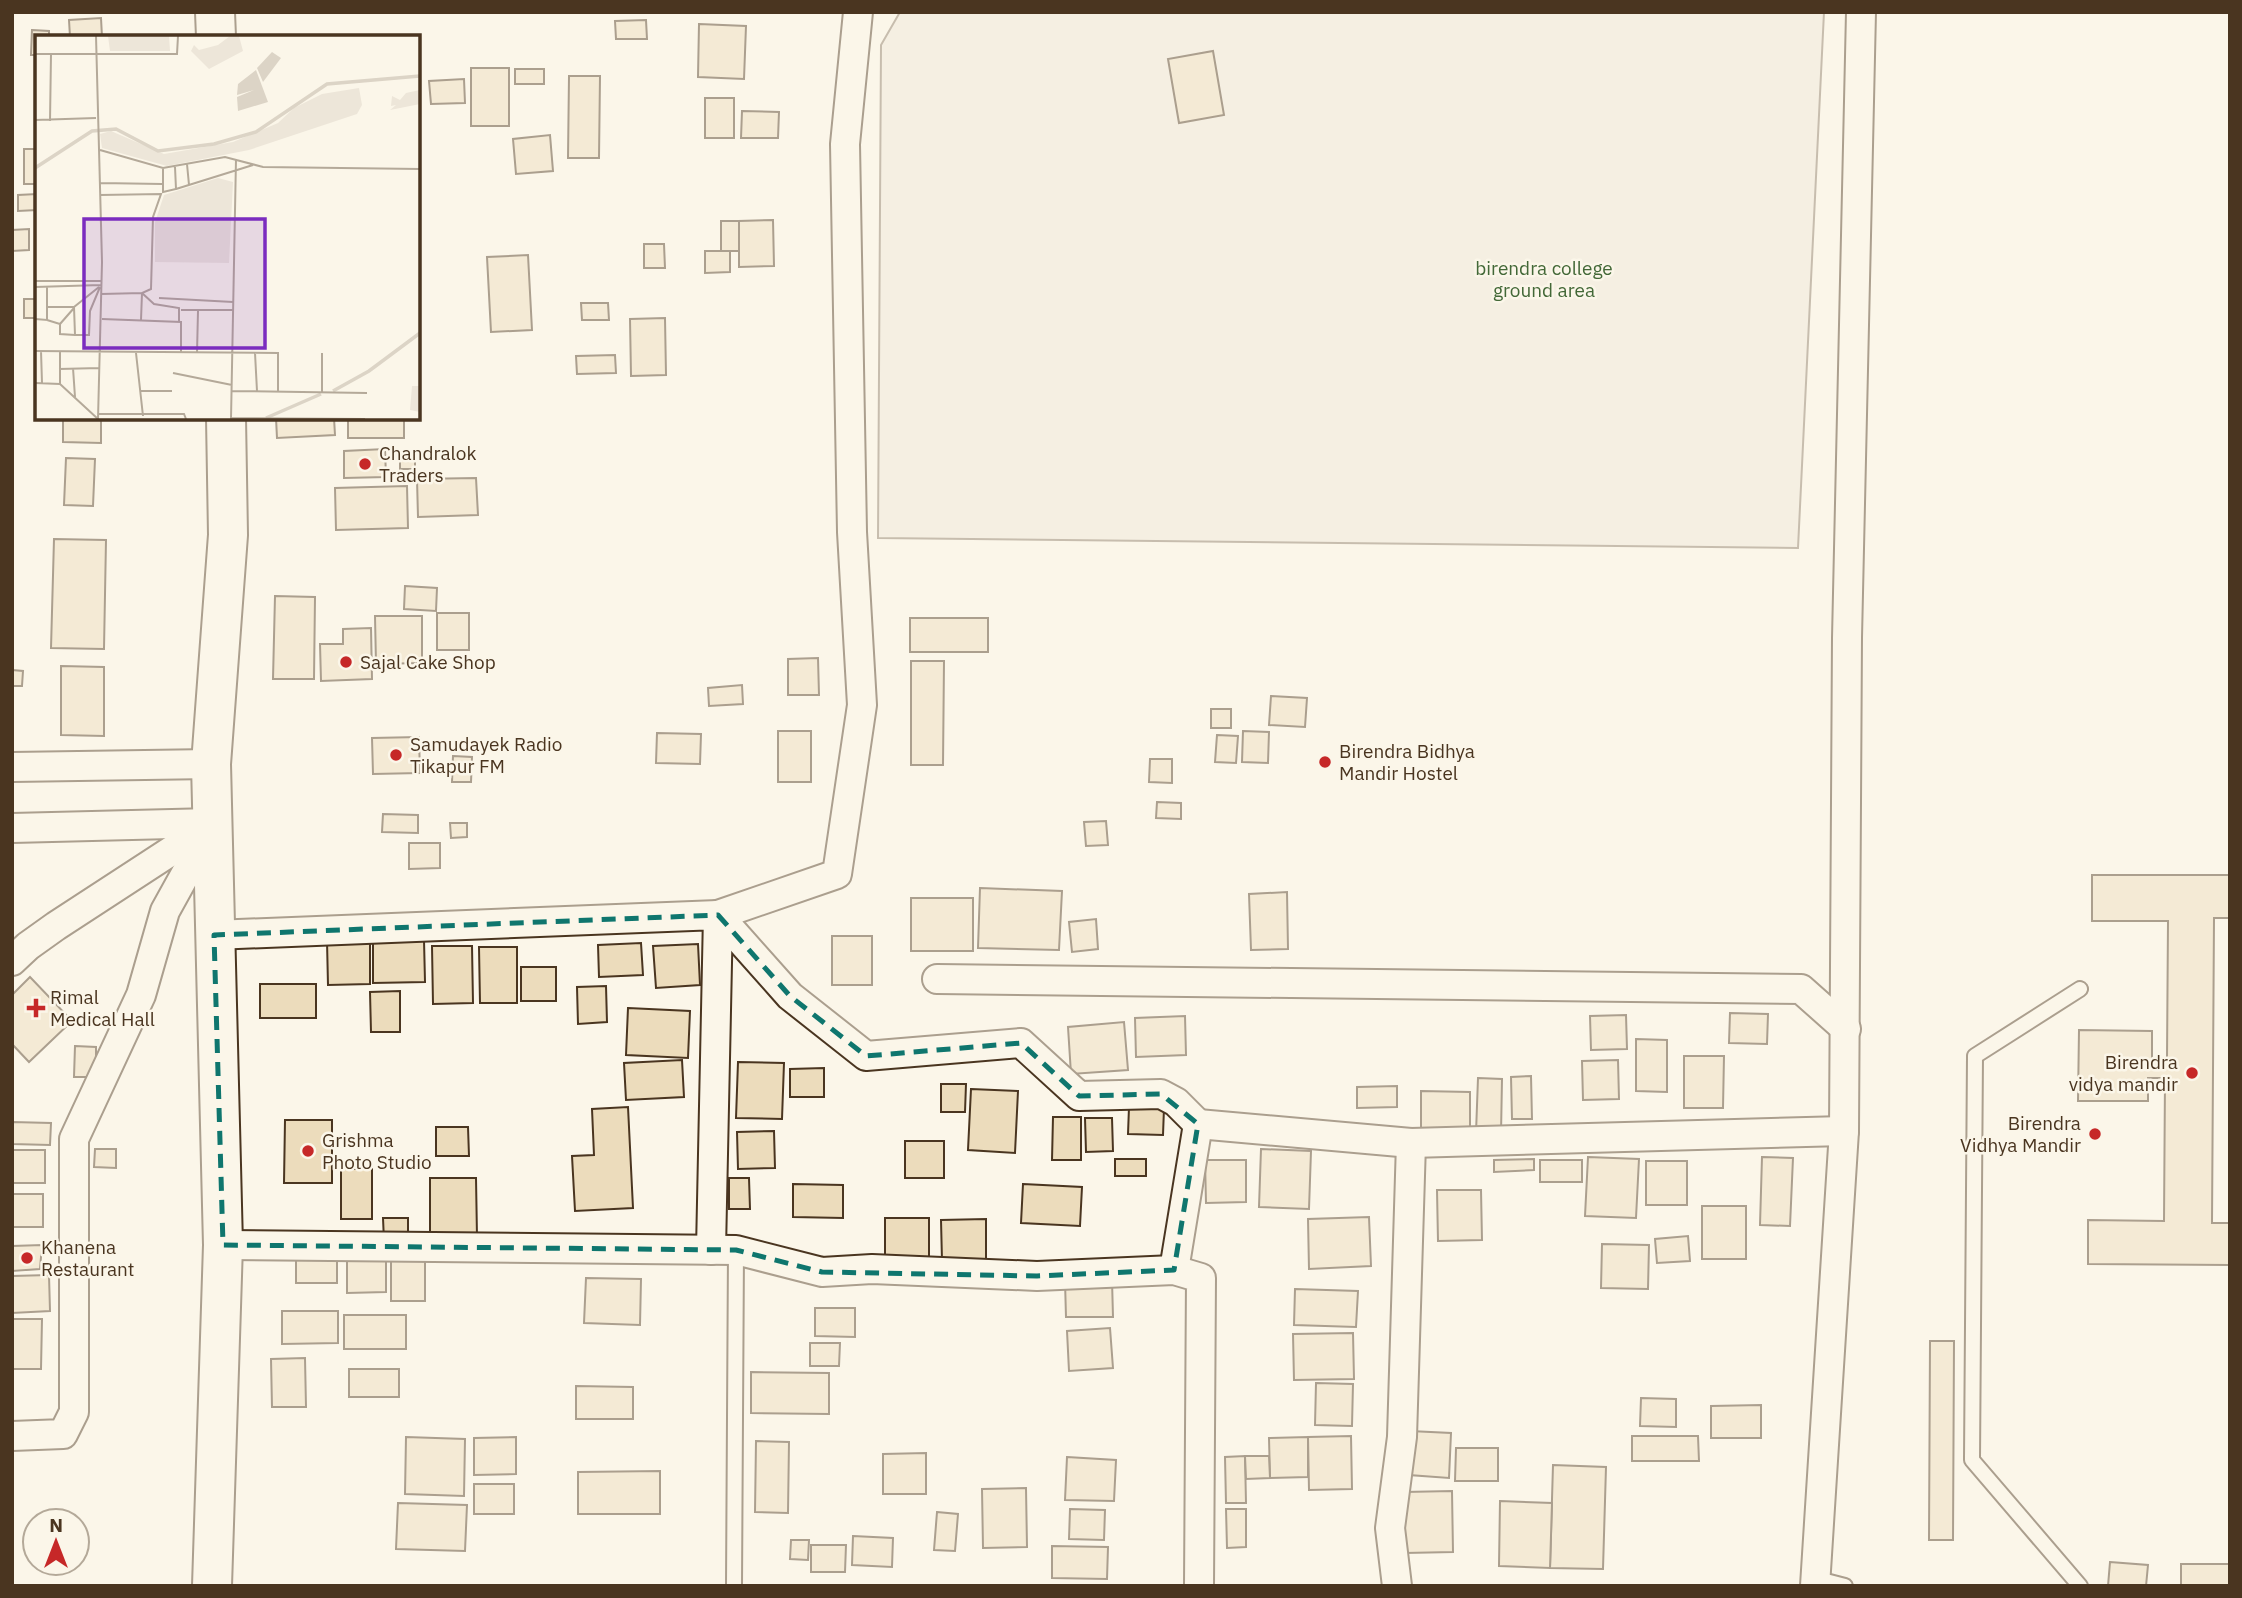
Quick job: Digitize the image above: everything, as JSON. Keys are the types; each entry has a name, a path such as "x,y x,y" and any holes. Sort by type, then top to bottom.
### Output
{"street":[{"path":"215,12 216,35"},
{"path":"214,935 718,915 837,874 862,705 852,532 845,144 858,12"},
{"path":"1814,1582 1844,1131 1847,638 1861,12"},
{"path":"212,1586 223,1245 211,764 228,535 226,420"},
{"path":"12,767 211,764"},
{"path":"12,828 213,823"},
{"path":"12,961 57,926 213,823"},
{"path":"12,1436 63,1434 74,1412 74,1139 141,995 164,911 213,823"},
{"path":"718,915 790,996 866,1056 1021,1043 1079,1096 1161,1094 1176,1102 1198,1124 1411,1143 1844,1131"},
{"path":"718,915 724,1250"},
{"path":"937,979 1801,989 1846,1029"},
{"path":"1174,1270 1198,1124"},
{"path":"1397,1586 1391,1528 1402,1437 1411,1143"},
{"path":"223,1245 724,1250 822,1272 872,1269 1037,1276 1174,1270 1201,1278 1199,1586"}],"lane":[{"path":"2080,989 1975,1056 1972,1460 2080,1586"},
{"path":"724,1250 734,1586"},
{"path":"1814,1582 1845,1586"}],"highlighted area":[{"path":"718,915 790,996 866,1056 1021,1043 1079,1096 1161,1094 1198,1124 1174,1270 1037,1276 822,1272 736,1250 223,1245 214,935"}],"green space":[{"name":"birendra college ground area","path":"900,12 1824,12 1798,548 878,538 881,45"}],"building":[{"path":"101,18 102,35 70,35 69,20"},
{"path":"646,20 647,39 616,39 615,21"},
{"path":"699,24 746,26 744,79 698,77"},
{"path":"32,30 49,31 49,35 35,35 35,55 31,55"},
{"path":"1213,51 1224,115 1179,123 1168,59"},
{"path":"471,68 509,68 509,126 471,126"},
{"path":"515,69 544,69 544,84 515,84"},
{"path":"569,76 600,76 599,158 568,158"},
{"path":"464,79 465,103 431,104 429,81"},
{"path":"705,98 734,98 734,138 705,138"},
{"path":"742,111 779,112 778,138 741,138"},
{"path":"550,135 553,171 516,174 513,139"},
{"path":"24,149 35,149 35,184 24,184"},
{"path":"35,194 35,210 18,211 18,195"},
{"path":"773,220 774,266 739,267 739,221"},
{"path":"721,221 739,221 739,251 721,251"},
{"path":"29,229 29,250 12,251 12,230"},
{"path":"644,244 664,244 665,268 644,268"},
{"path":"705,251 730,251 730,272 705,273"},
{"path":"528,255 532,330 491,332 487,257"},
{"path":"24,299 35,299 35,318 24,318"},
{"path":"581,303 608,303 609,320 582,320"},
{"path":"665,318 666,375 631,376 630,319"},
{"path":"615,355 616,373 577,374 576,356"},
{"path":"63,420 101,420 101,443 63,442"},
{"path":"276,420 334,420 335,435 277,438"},
{"path":"348,420 404,420 404,438 348,438"},
{"name":"Chandralok Traders","path":"385,449 386,477 344,478 344,451"},
{"path":"400,454 415,454 415,469 400,469"},
{"path":"66,458 95,459 93,506 64,505"},
{"path":"476,478 478,515 418,517 417,479"},
{"path":"407,486 408,528 336,530 335,488"},
{"path":"54,539 106,540 104,649 51,648"},
{"path":"405,586 437,588 436,611 404,609"},
{"path":"275,596 315,597 314,679 273,679"},
{"path":"437,613 469,613 469,650 437,650"},
{"path":"375,616 422,616 422,663 376,664"},
{"path":"910,618 988,618 988,652 910,652"},
{"name":"Sajal Cake Shop","path":"371,628 372,679 321,681 320,644 343,644 343,629"},
{"path":"818,658 819,695 788,695 788,659"},
{"path":"911,661 944,661 943,765 911,765"},
{"path":"61,666 104,667 104,736 61,735"},
{"path":"12,670 23,671 22,686 12,686"},
{"path":"742,685 743,704 709,706 708,688"},
{"path":"1271,696 1307,698 1305,727 1269,725"},
{"path":"1211,709 1231,709 1231,728 1211,728"},
{"path":"778,731 811,731 811,782 778,782"},
{"path":"1243,731 1269,732 1268,763 1242,762"},
{"path":"657,733 701,734 700,764 656,763"},
{"path":"1217,735 1238,736 1236,763 1215,762"},
{"name":"Samudayek Radio Tikapur FM","path":"419,737 420,773 373,774 372,738"},
{"path":"453,756 472,757 471,782 452,782"},
{"path":"1150,759 1172,759 1172,783 1149,782"},
{"path":"1157,802 1181,803 1181,819 1156,818"},
{"path":"383,814 418,815 418,833 382,832"},
{"path":"1106,821 1108,845 1086,846 1084,822"},
{"path":"450,823 467,823 467,837 451,838"},
{"path":"409,843 440,843 440,868 409,869"},
{"name":"Birendra Vidhya Mandir","path":"2092,875 2230,875 2230,918 2214,918 2212,1223 2230,1223 2230,1265 2088,1264 2088,1220 2164,1221 2165,1078 2148,1078 2148,1101 2078,1101 2079,1030 2152,1031 2152,1058 2167,1058 2168,921 2092,921"},
{"path":"980,888 1062,891 1059,950 978,948"},
{"path":"1287,892 1288,949 1251,950 1249,894"},
{"path":"911,898 973,898 973,951 911,951"},
{"path":"1096,919 1098,949 1072,952 1069,922"},
{"path":"832,936 872,936 872,985 832,985"},
{"path":"373,940 424,940 425,982 373,983"},
{"path":"327,941 370,941 370,984 328,985"},
{"path":"641,943 643,975 599,977 598,945"},
{"path":"698,944 700,985 656,988 653,946"},
{"path":"432,946 472,946 473,1003 433,1004"},
{"path":"479,947 517,947 517,1003 480,1003"},
{"path":"521,967 556,967 556,1001 521,1001"},
{"name":"Rimal Medical Hall","path":"30,977 72,1021 29,1062 12,1044 12,995"},
{"path":"260,984 316,984 316,1018 260,1018"},
{"path":"606,986 607,1022 578,1024 577,987"},
{"path":"400,991 400,1032 371,1032 370,992"},
{"path":"628,1008 690,1011 688,1058 626,1055"},
{"path":"1730,1013 1768,1014 1767,1044 1729,1043"},
{"path":"1626,1015 1627,1049 1591,1050 1590,1016"},
{"path":"1185,1016 1186,1055 1136,1057 1135,1018"},
{"path":"1124,1022 1128,1070 1071,1074 1068,1027"},
{"path":"1636,1039 1667,1040 1667,1092 1636,1091"},
{"path":"75,1046 96,1047 96,1077 74,1077"},
{"path":"1684,1056 1724,1056 1723,1108 1684,1108"},
{"path":"682,1060 684,1097 626,1100 624,1063"},
{"path":"1618,1060 1619,1099 1583,1100 1582,1061"},
{"path":"738,1062 784,1063 782,1119 736,1118"},
{"path":"824,1068 824,1097 790,1097 790,1069"},
{"path":"1531,1076 1532,1119 1512,1119 1511,1077"},
{"path":"1478,1078 1502,1079 1501,1134 1476,1133"},
{"path":"941,1084 966,1084 965,1112 941,1112"},
{"path":"1397,1086 1397,1107 1357,1108 1357,1087"},
{"path":"971,1089 1018,1091 1015,1153 968,1150"},
{"path":"1421,1091 1470,1092 1470,1129 1421,1129"},
{"path":"628,1107 633,1208 575,1211 572,1156 594,1155 592,1109"},
{"path":"1129,1107 1164,1108 1163,1135 1128,1134"},
{"path":"1053,1117 1081,1117 1081,1160 1052,1160"},
{"path":"1085,1118 1112,1118 1113,1151 1086,1152"},
{"name":"Grishma Photo Studio","path":"285,1120 332,1120 332,1183 284,1183"},
{"path":"12,1122 51,1123 50,1145 12,1144"},
{"path":"436,1127 468,1127 469,1156 436,1156"},
{"path":"774,1131 775,1168 738,1169 737,1132"},
{"path":"905,1141 944,1141 944,1178 905,1178"},
{"path":"95,1149 116,1149 116,1168 94,1167"},
{"path":"1261,1149 1311,1151 1309,1209 1259,1207"},
{"path":"12,1150 45,1150 45,1183 12,1183"},
{"path":"1588,1157 1639,1159 1636,1218 1585,1216"},
{"path":"1762,1157 1793,1158 1790,1226 1760,1225"},
{"path":"1115,1159 1146,1159 1146,1176 1115,1176"},
{"path":"1534,1159 1534,1170 1494,1172 1494,1160"},
{"path":"1205,1160 1246,1160 1246,1202 1206,1203"},
{"path":"1540,1160 1582,1160 1582,1182 1540,1182"},
{"path":"1646,1161 1687,1161 1687,1205 1646,1205"},
{"path":"341,1169 372,1169 372,1219 341,1219"},
{"path":"430,1178 476,1178 477,1237 430,1237"},
{"path":"729,1178 749,1178 750,1209 729,1209"},
{"path":"793,1184 843,1185 843,1218 793,1217"},
{"path":"1023,1184 1082,1187 1080,1226 1021,1223"},
{"path":"1437,1190 1481,1190 1482,1240 1438,1241"},
{"path":"12,1194 43,1194 43,1227 12,1227"},
{"path":"1702,1206 1746,1206 1746,1259 1702,1259"},
{"path":"1369,1217 1371,1266 1309,1269 1308,1219"},
{"path":"383,1218 408,1218 408,1241 384,1241"},
{"path":"885,1218 929,1218 929,1261 885,1262"},
{"path":"986,1219 986,1261 942,1261 941,1220"},
{"path":"1688,1236 1690,1261 1657,1263 1655,1239"},
{"path":"1602,1244 1649,1245 1648,1289 1601,1288"},
{"name":"Khanena Restaurant","path":"42,1245 40,1269 12,1271 12,1246"},
{"path":"296,1259 337,1259 337,1283 296,1283"},
{"path":"347,1259 386,1259 386,1292 347,1293"},
{"path":"391,1261 425,1261 425,1301 391,1301"},
{"path":"49,1275 50,1311 12,1313 12,1276"},
{"path":"586,1278 641,1279 640,1325 584,1323"},
{"path":"1112,1280 1113,1317 1066,1317 1065,1281"},
{"path":"1295,1289 1358,1291 1356,1327 1294,1325"},
{"path":"815,1308 855,1308 855,1337 815,1336"},
{"path":"282,1311 338,1311 338,1343 282,1344"},
{"path":"344,1315 406,1315 406,1349 344,1349"},
{"path":"12,1319 42,1319 41,1369 12,1369"},
{"path":"1110,1328 1113,1368 1069,1371 1067,1331"},
{"path":"1353,1333 1354,1379 1294,1380 1293,1334"},
{"path":"1930,1341 1954,1341 1953,1540 1929,1540"},
{"path":"810,1343 840,1343 839,1366 810,1366"},
{"path":"305,1358 306,1407 272,1407 271,1359"},
{"path":"349,1369 399,1369 399,1397 349,1397"},
{"path":"751,1372 829,1373 829,1414 751,1413"},
{"path":"1316,1383 1353,1384 1352,1426 1315,1425"},
{"path":"576,1386 633,1387 633,1419 576,1419"},
{"path":"1641,1398 1676,1399 1676,1427 1640,1426"},
{"path":"1761,1405 1761,1438 1711,1438 1711,1406"},
{"path":"1410,1431 1451,1433 1449,1478 1409,1475"},
{"path":"1351,1436 1352,1489 1309,1490 1308,1437"},
{"path":"1632,1436 1698,1436 1699,1461 1632,1461"},
{"path":"406,1437 465,1439 464,1496 405,1494"},
{"path":"516,1437 516,1474 474,1475 474,1438"},
{"path":"1308,1437 1308,1477 1270,1478 1269,1438"},
{"path":"756,1441 789,1442 788,1513 755,1512"},
{"path":"1456,1448 1498,1448 1498,1481 1455,1481"},
{"path":"926,1453 926,1494 883,1494 883,1454"},
{"path":"1245,1456 1246,1503 1226,1503 1225,1457"},
{"path":"1245,1456 1269,1456 1270,1478 1246,1479"},
{"path":"1067,1457 1116,1460 1114,1501 1065,1500"},
{"path":"1553,1465 1606,1467 1603,1569 1550,1568"},
{"path":"660,1471 660,1514 578,1514 578,1472"},
{"path":"474,1484 514,1484 514,1514 474,1514"},
{"path":"1026,1488 1027,1547 983,1548 982,1489"},
{"path":"1452,1491 1453,1552 1405,1553 1404,1492"},
{"path":"1500,1501 1552,1503 1550,1568 1499,1566"},
{"path":"398,1503 467,1505 465,1551 396,1549"},
{"path":"1070,1509 1105,1510 1104,1540 1069,1539"},
{"path":"1226,1509 1246,1509 1246,1547 1227,1548"},
{"path":"937,1512 958,1514 955,1551 934,1550"},
{"path":"853,1536 893,1538 892,1567 852,1565"},
{"path":"791,1540 809,1540 808,1560 790,1559"},
{"path":"811,1545 846,1545 845,1572 811,1572"},
{"path":"1052,1546 1108,1547 1107,1579 1052,1578"},
{"path":"2110,1562 2148,1565 2146,1586 2108,1586"},
{"path":"2181,1564 2230,1564 2230,1586 2181,1586"}],"place":[{"name":"Chandralok Traders","path":"365,464"},
{"name":"Sajal Cake Shop","path":"346,662"},
{"name":"Samudayek Radio Tikapur FM","path":"396,755"},
{"name":"Birendra Bidhya Mandir Hostel","path":"1325,762"},
{"name":"Rimal Medical Hall","path":"36,1008"},
{"name":"Birendra vidya mandir","path":"2192,1073"},
{"name":"Birendra Vidhya Mandir","path":"2095,1134"},
{"name":"Grishma Photo Studio","path":"308,1151"},
{"name":"Khanena Restaurant","path":"27,1258"}]}
